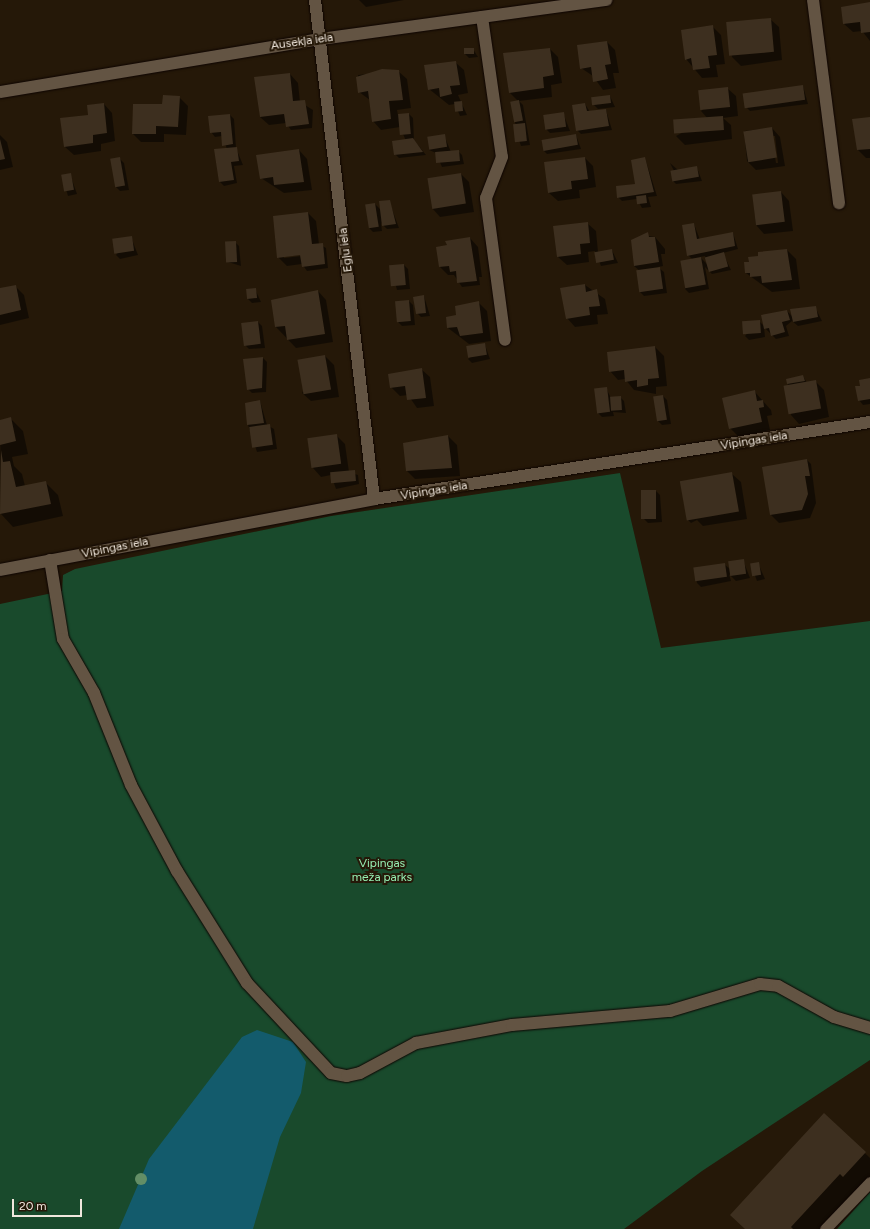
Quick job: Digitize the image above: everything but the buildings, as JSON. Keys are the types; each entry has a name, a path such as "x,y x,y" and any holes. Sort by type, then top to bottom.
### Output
{"street":[{"name":"Egļu iela","path":"315,0 321,39 374,499"},
{"name":"Ausekļa iela","path":"0,92 321,39 606,0"},
{"path":"813,0 839,203"},
{"path":"482,17 502,157 486,198 505,340"},
{"name":"Vipingas iela","path":"0,570 374,499 870,422"},
{"path":"50,560 63,639 94,693 131,785 177,871 247,983 331,1073 347,1076 360,1073 416,1043 512,1025 670,1011 760,984 778,986 834,1017 870,1028"}],"lane":[{"path":"825,1229 870,1182"}],"green space":[{"name":"Vipingas meža parks","path":"620,473 661,648 870,621 870,1060 702,1171 624,1229 0,1229 0,604 62,591 63,575 75,569 331,516"},
{"path":"870,1192 870,1229 837,1229"}],"water":[{"path":"257,1030 293,1042 306,1062 301,1093 280,1137 253,1229 119,1229 149,1159 242,1037"}]}
